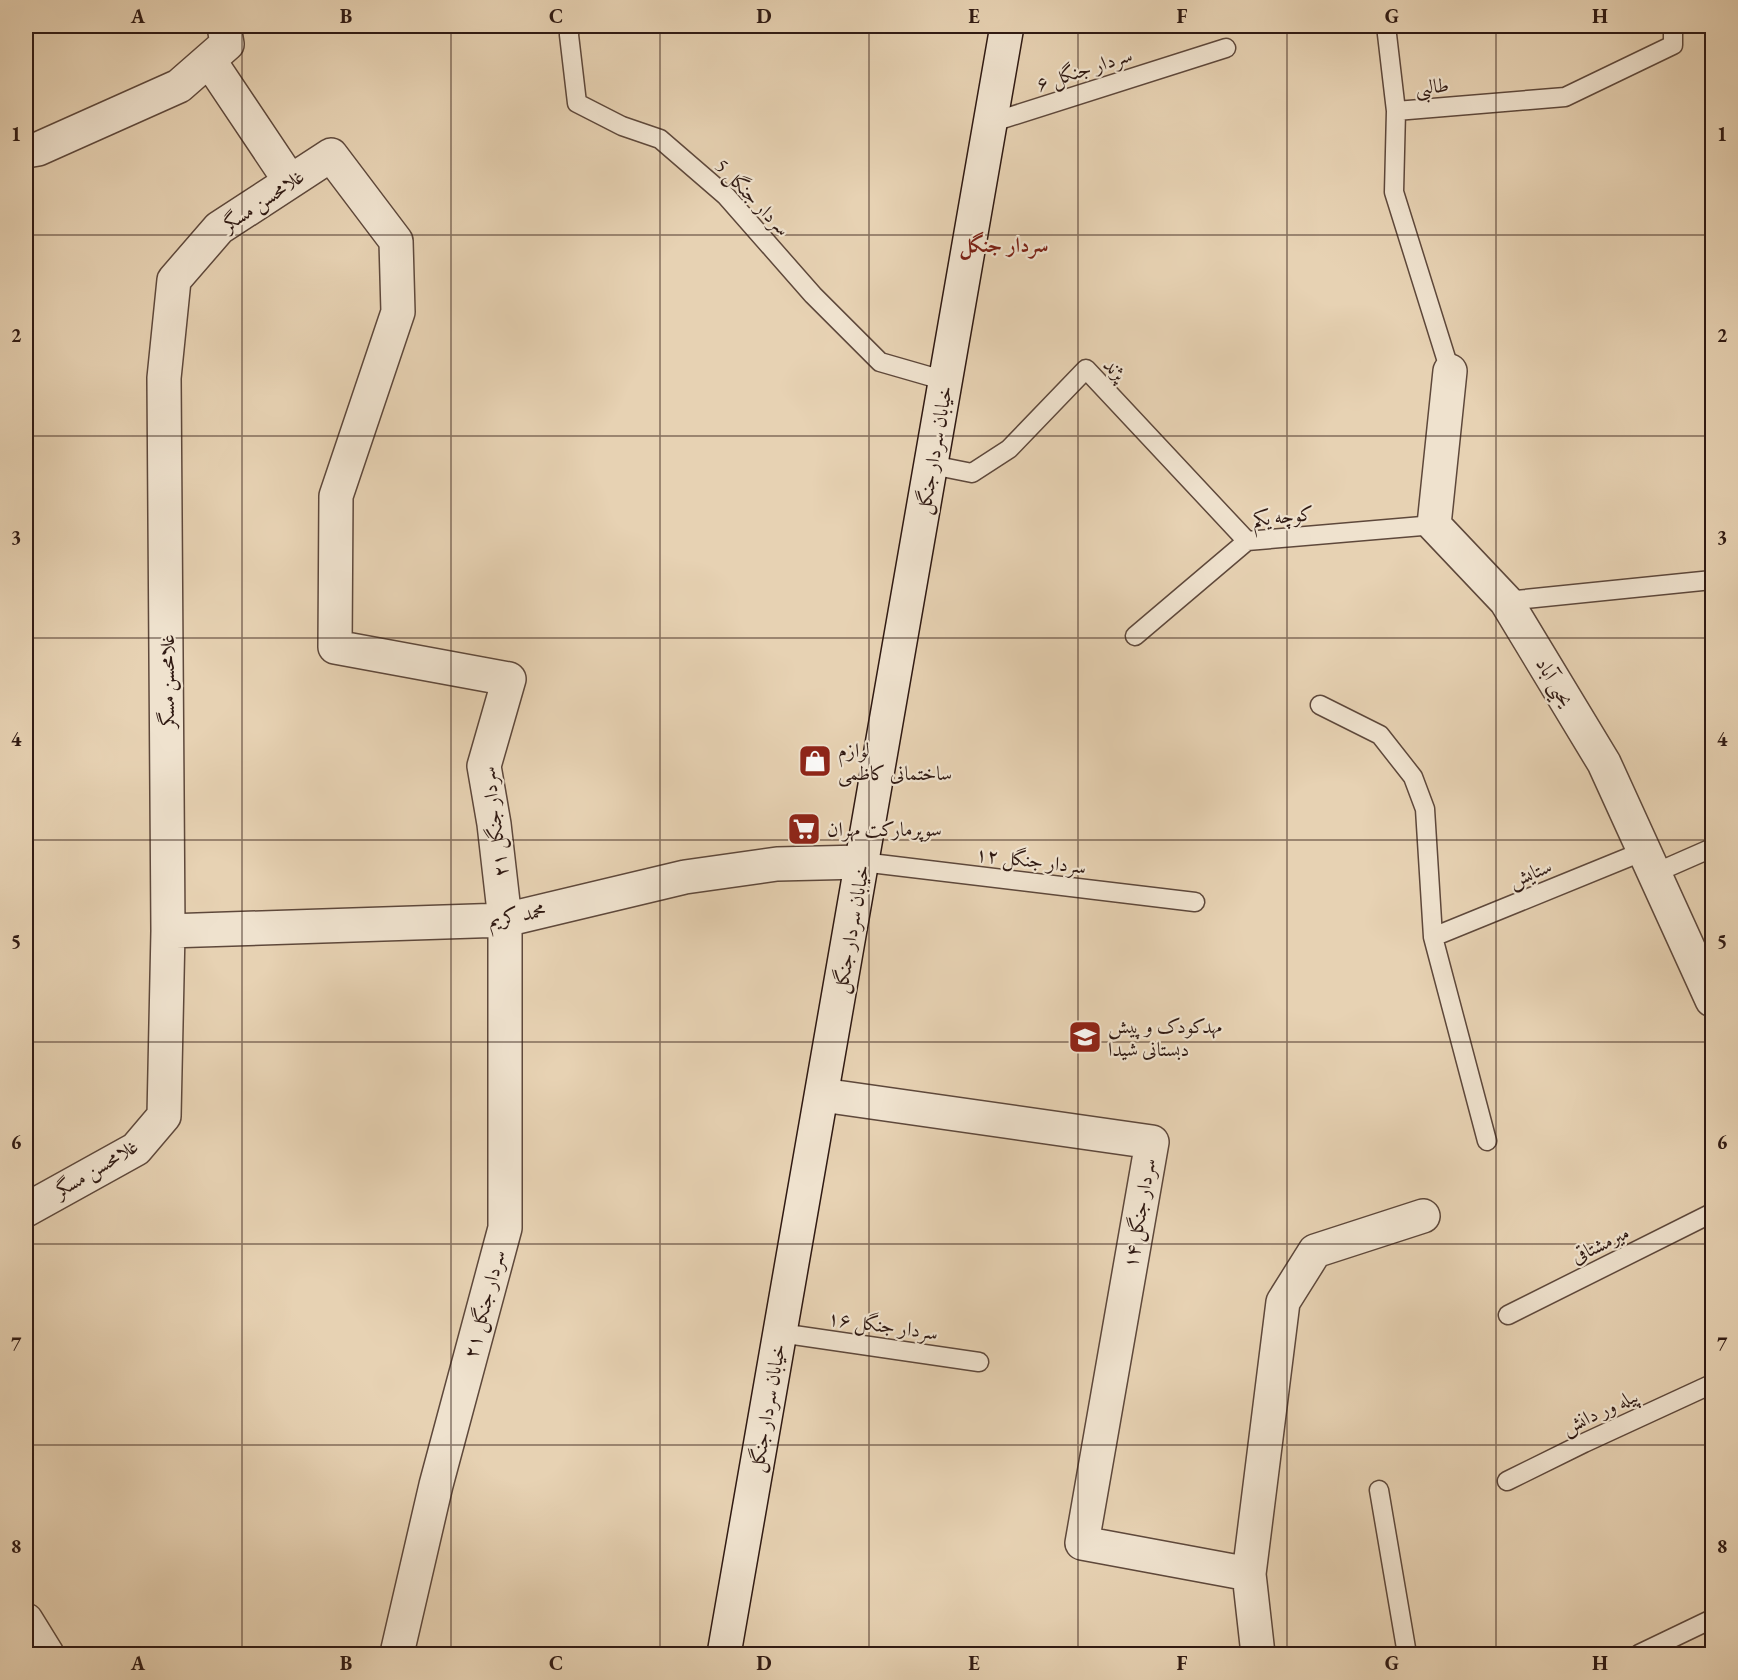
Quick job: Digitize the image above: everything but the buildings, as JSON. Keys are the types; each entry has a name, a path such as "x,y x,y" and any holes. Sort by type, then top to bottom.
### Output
{"street":[{"path":"26,151 38,149 179,86 227,44 224,26"},
{"name":"خیابان سردار جنگل","path":"724,1654 1007,26"},
{"path":"209,60 290,181"},
{"name":"غلامحسن مسگر","path":"26,1210 136,1149 164,1116 168,931 164,378 174,280 219,228 331,155"},
{"name":"سردار جنگل ۲۱","path":"331,155 396,241 398,312 336,496 335,647 509,679 484,766 494,824 505,921 505,1228 436,1485 398,1649 400,1654"},
{"path":"1434,525 1450,371"},
{"name":"یحیی آباد","path":"1434,525 1506,601 1604,764 1713,1000"},
{"name":"محمد کریم","path":"168,931 505,921 685,877 777,864 862,862"},
{"name":"سردار جنگل ۱۴","path":"822,1095 1152,1142 1082,1543 1249,1574"},
{"path":"1258,1654 1249,1574 1282,1302 1315,1251 1423,1216"},
{"path":"26,1620 47,1654"}],"lane":[{"name":"سردار جنگل 5","path":"570,26 569,35 577,103 622,126 660,139 726,196 813,295 880,362 946,381"},
{"path":"1386,26 1396,111"},
{"name":"طالبی","path":"1450,371 1394,192 1396,111 1565,97 1673,45 1673,26"},
{"name":"سردار جنگل ۶","path":"990,123 1226,48"},
{"name":"پژند","path":"932,465 972,473 1009,449 1086,369 1247,541"},
{"name":"کوچه یکم","path":"1135,636 1247,541 1434,525"},
{"path":"1506,601 1713,580"},
{"path":"1320,705 1380,735 1413,777 1425,809 1433,937 1487,1141"},
{"name":"ستایش","path":"1433,937 1649,862 1713,848"},
{"name":"سردار جنگل ۱۲","path":"862,862 1195,902"},
{"name":"میرمشتاقی","path":"1508,1315 1713,1213"},
{"name":"سردار جنگل ۱۶","path":"780,1333 979,1362"},
{"name":"پیله ور دانش","path":"1507,1481 1713,1384"},
{"path":"1379,1490 1407,1654"},
{"path":"1638,1654 1713,1619"}],"place":[{"name":"لوازم ساختمانی کاظمی","path":"815,761"},
{"name":"سوپرمارکت مهران","path":"804,829"},
{"name":"مهدکودک و پیش دبستانی شیدا","path":"1085,1037"}],"district":[{"name":"سردار جنگل","path":"1004,244"}]}
